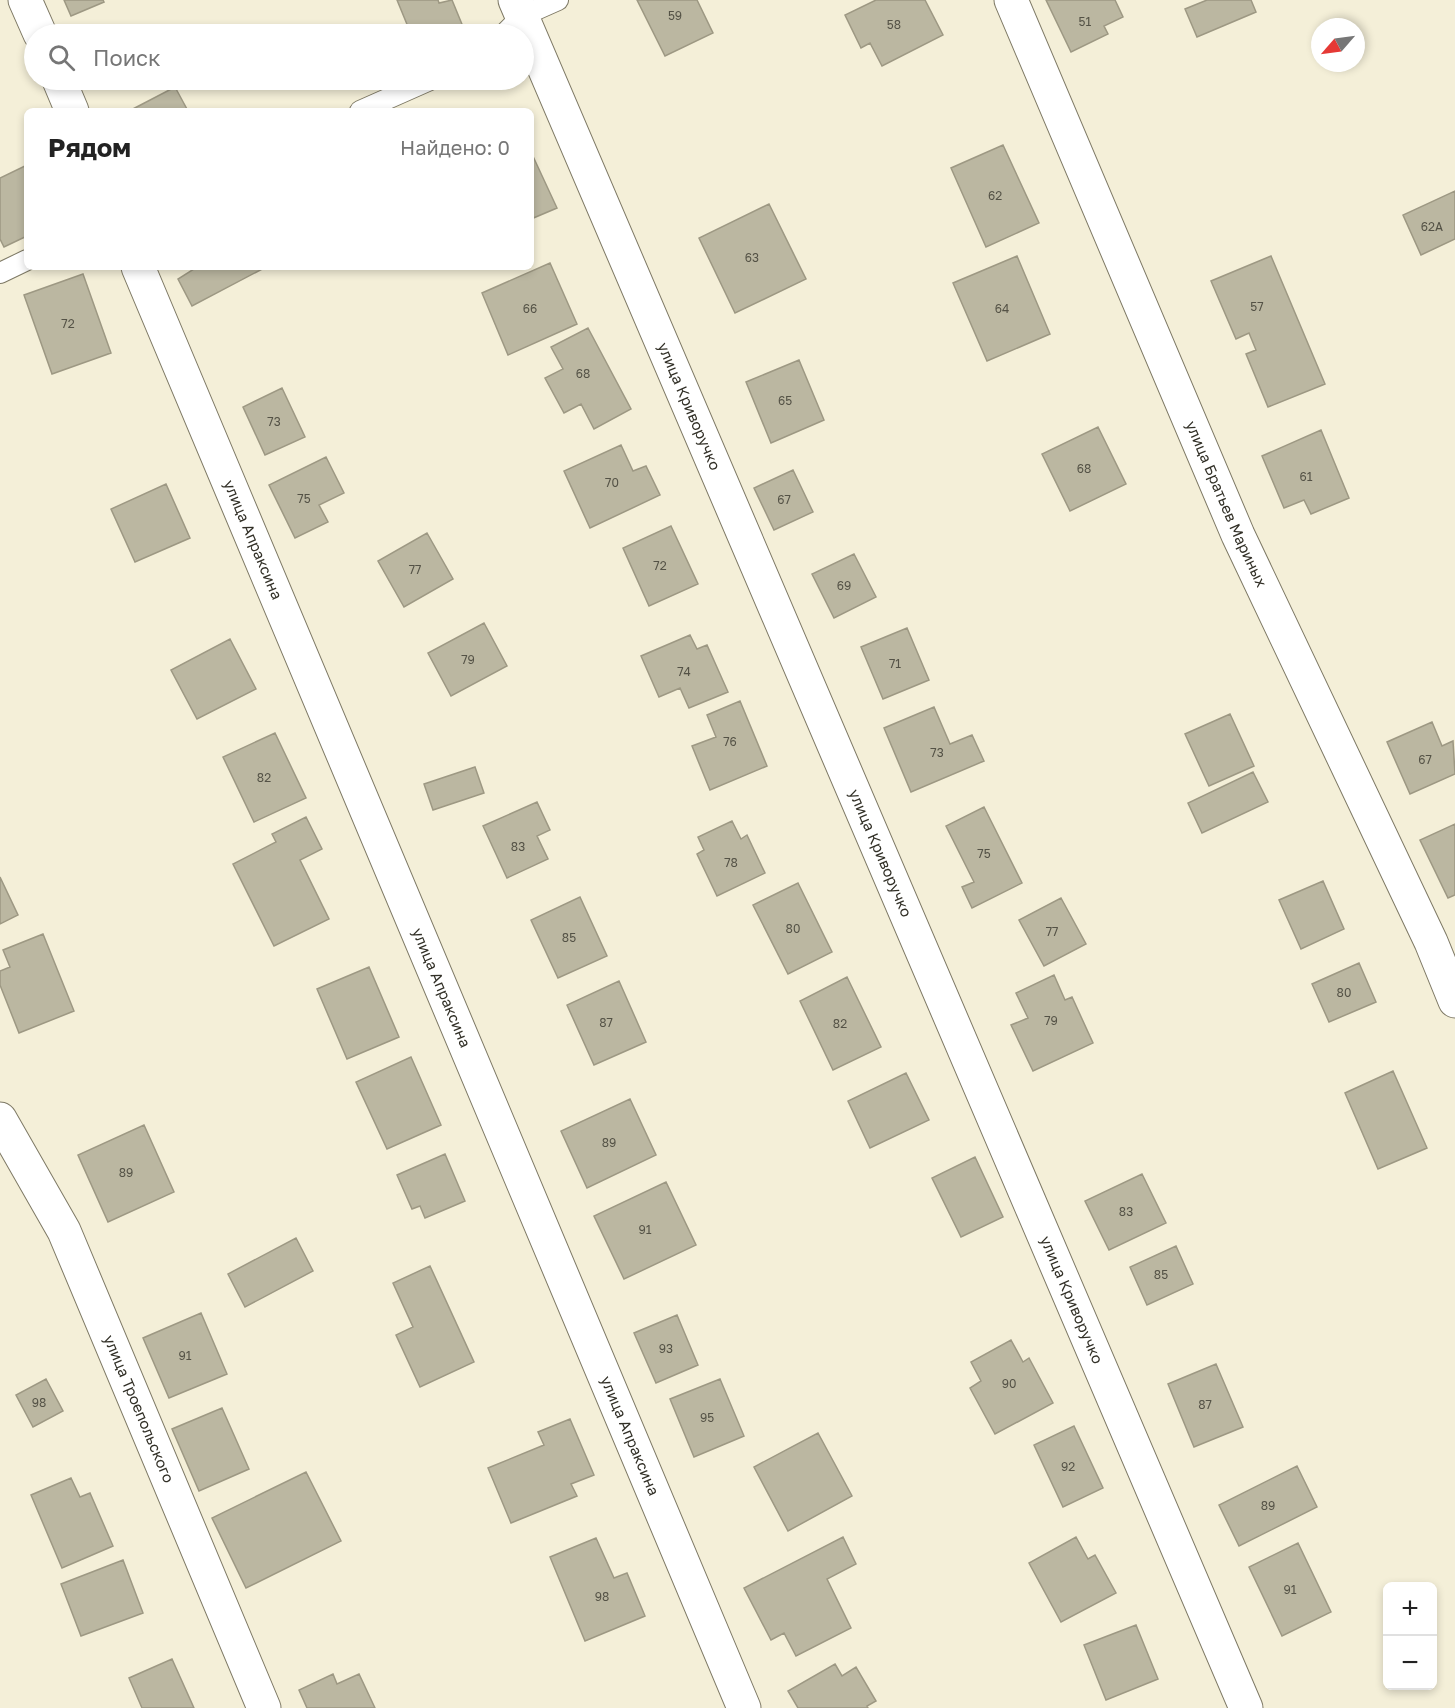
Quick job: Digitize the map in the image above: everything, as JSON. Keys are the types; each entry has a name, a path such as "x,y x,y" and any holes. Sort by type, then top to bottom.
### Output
{"street":[{"path":"25,0 36,24"},
{"name":"улица Братьев Мариных","path":"1011,0 1238,535 1431,942 1455,1001"},
{"name":"улица Криворучко","path":"534,63 1246,1708"},
{"path":"63,90 71,108"},
{"name":"улица Апраксина","path":"139,270 744,1708"},
{"name":"улица Троепольского","path":"0,1119 64,1231 264,1708"}],"lane":[{"path":"514,17 558,0"},
{"path":"367,108 407,90"},
{"path":"0,273 24,261"}],"building":[{"path":"64,0 103,0 104,2 71,16"},
{"path":"397,0 438,0 439,3 452,0 462,24 407,24"},
{"path":"637,0 697,0 713,33 665,56"},
{"path":"876,0 925,0 943,35 882,66 870,43 861,48 845,15"},
{"path":"1046,0 1115,0 1123,17 1104,26 1108,34 1071,52"},
{"path":"1207,0 1251,0 1256,12 1197,37 1185,9"},
{"path":"169,90 177,90 186,108 135,108"},
{"path":"1003,145 1039,223 986,247 951,168"},
{"path":"534,158 557,208 534,218"},
{"path":"24,166 24,237 4,247 0,239 0,178"},
{"path":"1455,191 1455,239 1421,255 1403,215"},
{"path":"769,204 806,279 735,313 699,238"},
{"path":"1017,256 1050,334 987,361 953,283"},
{"path":"1271,256 1325,384 1268,407 1246,354 1256,350 1249,333 1236,339 1211,281"},
{"path":"550,263 577,324 508,355 482,293"},
{"path":"192,270 260,270 192,306 178,279"},
{"path":"83,274 111,353 52,374 24,295"},
{"path":"588,328 631,409 594,429 581,404 564,413 545,378 563,369 551,347"},
{"path":"799,360 824,420 771,443 746,382"},
{"path":"282,388 305,437 265,455 243,407"},
{"path":"1098,427 1126,484 1070,511 1042,454"},
{"path":"1321,430 1349,498 1311,514 1304,500 1284,508 1262,456"},
{"path":"621,445 633,471 646,466 660,495 590,528 564,471"},
{"path":"326,457 344,493 319,505 328,522 295,538 269,485"},
{"path":"793,470 813,512 774,530 754,488"},
{"path":"166,484 190,538 135,562 111,509"},
{"path":"671,526 698,584 649,606 623,548"},
{"path":"427,533 453,579 404,607 378,561"},
{"path":"854,554 876,597 834,618 812,574"},
{"path":"484,623 507,666 451,696 428,653"},
{"path":"907,628 929,680 883,699 861,647"},
{"path":"690,635 697,649 707,645 728,692 689,708 680,688 659,697 641,656"},
{"path":"230,639 256,689 197,719 171,670"},
{"path":"740,701 767,766 710,790 692,746 716,737 707,715"},
{"path":"934,707 950,744 972,735 984,761 911,792 884,728"},
{"path":"1230,714 1254,766 1209,786 1185,734"},
{"path":"1432,722 1442,746 1453,741 1455,774 1410,794 1387,742"},
{"path":"275,733 306,798 254,822 223,757"},
{"path":"475,767 484,793 433,810 424,784"},
{"path":"1253,772 1268,802 1202,833 1188,803"},
{"path":"537,802 550,830 537,836 548,859 507,878 483,826"},
{"path":"984,807 1022,883 972,908 962,887 974,882 946,826"},
{"path":"306,817 322,849 300,860 329,919 274,946 233,864 276,842 272,834"},
{"path":"732,821 741,839 747,835 765,873 717,896 697,854 704,850 698,837"},
{"path":"1455,824 1455,895 1448,898 1420,840"},
{"path":"0,877 18,915 0,924"},
{"path":"1323,881 1344,929 1301,949 1279,900"},
{"path":"798,883 832,952 788,974 753,905"},
{"path":"580,897 607,956 558,978 531,920"},
{"path":"1061,898 1086,944 1044,966 1019,920"},
{"path":"43,934 74,1011 19,1033 0,985 0,971 10,967 3,950"},
{"path":"1359,963 1376,1002 1329,1022 1312,984"},
{"path":"369,967 399,1037 347,1059 317,989"},
{"path":"1054,975 1065,1000 1072,997 1093,1043 1033,1071 1011,1025 1028,1018 1016,993"},
{"path":"847,977 881,1047 833,1070 800,1001"},
{"path":"619,981 646,1042 594,1065 567,1005"},
{"path":"411,1057 441,1125 387,1149 356,1082"},
{"path":"1393,1071 1427,1148 1378,1169 1345,1093"},
{"path":"906,1073 929,1120 870,1148 848,1101"},
{"path":"630,1099 656,1155 587,1188 561,1131"},
{"path":"144,1125 174,1192 108,1222 78,1155"},
{"path":"445,1154 465,1201 425,1218 420,1206 412,1209 397,1175"},
{"path":"975,1157 1003,1217 961,1237 932,1178"},
{"path":"1142,1174 1166,1223 1109,1250 1085,1201"},
{"path":"666,1182 696,1245 624,1279 594,1216"},
{"path":"296,1238 313,1271 245,1307 228,1274"},
{"path":"1176,1246 1193,1284 1147,1305 1130,1267"},
{"path":"430,1266 474,1362 420,1387 396,1335 413,1327 393,1283"},
{"path":"201,1313 227,1374 169,1398 143,1338"},
{"path":"677,1315 698,1365 656,1383 634,1333"},
{"path":"1011,1340 1023,1362 1029,1358 1053,1403 995,1434 970,1388 981,1381 971,1362"},
{"path":"1216,1364 1243,1427 1194,1447 1168,1384"},
{"path":"46,1379 63,1411 33,1427 16,1395"},
{"path":"720,1379 744,1436 694,1457 670,1399"},
{"path":"222,1408 249,1469 199,1491 172,1429"},
{"path":"570,1419 594,1475 571,1484 577,1496 511,1523 488,1468 544,1445 538,1432"},
{"path":"1074,1426 1103,1488 1063,1507 1034,1445"},
{"path":"818,1433 852,1496 788,1531 754,1467"},
{"path":"1297,1466 1317,1507 1239,1546 1219,1505"},
{"path":"306,1472 341,1541 246,1588 212,1518"},
{"path":"71,1478 80,1497 90,1493 113,1546 62,1568 31,1495"},
{"path":"843,1537 856,1564 827,1579 851,1628 796,1656 784,1633 771,1640 744,1588"},
{"path":"1076,1537 1088,1559 1095,1555 1116,1593 1061,1622 1029,1563"},
{"path":"596,1538 614,1578 627,1573 645,1616 585,1641 550,1557"},
{"path":"1298,1543 1331,1612 1282,1636 1249,1567"},
{"path":"123,1560 143,1613 81,1636 61,1584"},
{"path":"1136,1625 1158,1679 1106,1700 1084,1645"},
{"path":"172,1659 194,1708 142,1708 129,1678"},
{"path":"835,1664 842,1676 856,1667 876,1701 867,1706 868,1708 798,1708 788,1691"},
{"path":"333,1674 337,1684 359,1674 375,1708 307,1708 299,1690"}]}
